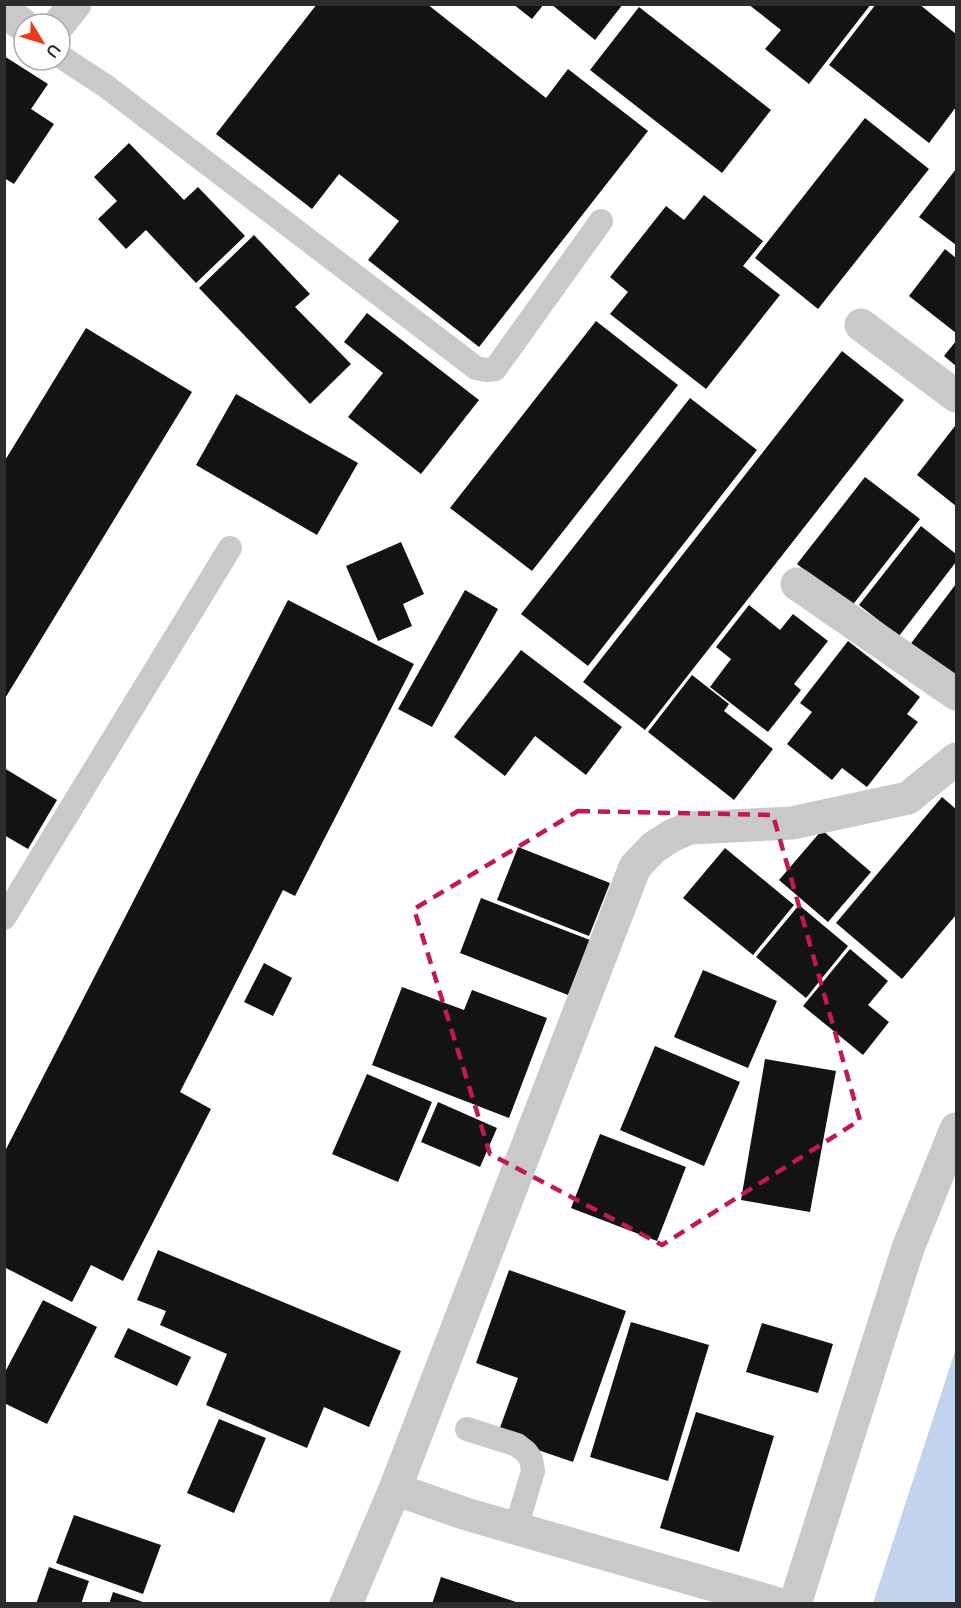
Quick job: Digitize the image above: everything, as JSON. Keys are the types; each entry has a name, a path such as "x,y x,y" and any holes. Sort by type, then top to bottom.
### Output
{"street":[{"path":"861,325 957,396"},
{"path":"797,584 957,694"},
{"path":"346,1604 395,1488 635,867 653,848 671,836 690,828 792,823 908,798 957,759"},
{"path":"795,1604 908,1248 957,1129"},
{"path":"395,1488 466,1514 779,1604"}],"lane":[{"path":"72,64 164,129 476,368 495,369 601,221"},
{"path":"4,918 230,548"},
{"path":"467,1430 517,1445 531,1459 533,1471 516,1528"}],"highlighted area":[{"path":"578,811 773,815 860,1120 662,1245 490,1154 414,909"}],"water":[{"path":"956,1348 956,1603 873,1603"}],"building":[{"path":"317,4 427,4 546,98 568,69 648,131 479,347 368,260 399,221 339,174 312,209 216,134"},
{"path":"513,4 544,4 532,19"},
{"path":"551,4 623,4 595,40"},
{"path":"748,4 871,4 809,84 765,49 781,30"},
{"path":"876,4 919,4 956,34 956,107 929,143 829,65"},
{"path":"639,7 771,110 722,173 590,70"},
{"path":"4,56 12,61 12,72 29,72 48,84 31,109 54,124 14,184 4,178"},
{"path":"865,118 929,169 818,309 755,258"},
{"path":"129,143 184,200 198,187 245,236 196,283 146,230 126,249 98,219 117,201 94,177"},
{"path":"956,169 956,245 919,217"},
{"path":"704,195 763,241 743,266 780,295 706,389 610,314 628,292 610,277 666,206 684,220"},
{"path":"254,235 310,294 295,307 351,364 310,404 199,288"},
{"path":"945,249 956,258 956,333 909,296"},
{"path":"367,313 479,400 421,474 348,417 383,373 344,342"},
{"path":"596,321 678,385 532,571 450,508"},
{"path":"86,328 192,392 4,700 4,462"},
{"path":"956,341 956,366 944,356"},
{"path":"842,351 904,400 645,730 583,682"},
{"path":"236,394 358,463 317,535 196,465"},
{"path":"690,398 757,450 588,666 521,614"},
{"path":"955,426 956,428 956,506 917,475"},
{"path":"865,477 920,519 851,607 797,564"},
{"path":"921,526 956,554 956,562 899,636 859,605"},
{"path":"401,542 424,594 403,604 412,626 378,641 346,566"},
{"path":"956,584 956,685 906,650"},
{"path":"465,590 498,609 432,727 398,709"},
{"path":"288,600 414,664 295,896 283,890 180,1092 211,1109 123,1281 91,1265 72,1302 4,1267 4,1153"},
{"path":"749,605 780,630 793,614 828,641 794,684 801,690 768,732 710,687 731,659 716,647"},
{"path":"848,641 920,697 907,714 918,722 867,787 842,768 832,780 787,744 812,712 800,703"},
{"path":"521,650 622,727 586,775 535,736 505,776 454,737"},
{"path":"692,675 729,704 724,711 773,749 734,800 648,732"},
{"path":"4,768 57,800 28,849 4,835"},
{"path":"942,797 956,809 956,915 902,979 836,923"},
{"path":"822,830 871,872 828,922 779,880"},
{"path":"518,847 610,883 589,936 497,900"},
{"path":"725,848 794,905 753,955 683,898"},
{"path":"481,898 590,940 568,995 460,953"},
{"path":"799,905 848,946 806,998 756,957"},
{"path":"850,949 888,981 868,1005 889,1022 863,1055 803,1006"},
{"path":"264,963 292,978 273,1016 244,1002"},
{"path":"703,970 777,1001 748,1068 674,1037"},
{"path":"402,987 464,1010 472,990 547,1018 509,1118 372,1065"},
{"path":"655,1046 740,1082 704,1166 620,1130"},
{"path":"765,1059 836,1071 810,1212 741,1200"},
{"path":"367,1074 432,1102 398,1182 332,1154"},
{"path":"438,1102 497,1128 480,1167 421,1142"},
{"path":"600,1134 686,1167 657,1241 571,1208"},
{"path":"158,1250 401,1351 369,1427 324,1407 307,1448 206,1405 227,1354 160,1325 166,1311 137,1300"},
{"path":"509,1270 626,1311 573,1462 497,1436 518,1378 476,1363"},
{"path":"43,1300 97,1327 47,1424 4,1403 4,1374"},
{"path":"631,1322 709,1345 668,1481 590,1457"},
{"path":"762,1323 833,1344 818,1393 746,1372"},
{"path":"128,1328 191,1357 177,1386 114,1357"},
{"path":"696,1412 774,1436 739,1552 660,1528"},
{"path":"219,1419 266,1438 234,1513 187,1493"},
{"path":"74,1515 161,1545 143,1594 56,1563"},
{"path":"49,1567 89,1581 81,1604 36,1604"},
{"path":"441,1577 519,1603 519,1604 432,1604"},
{"path":"113,1592 146,1603 146,1604 109,1604"}]}
